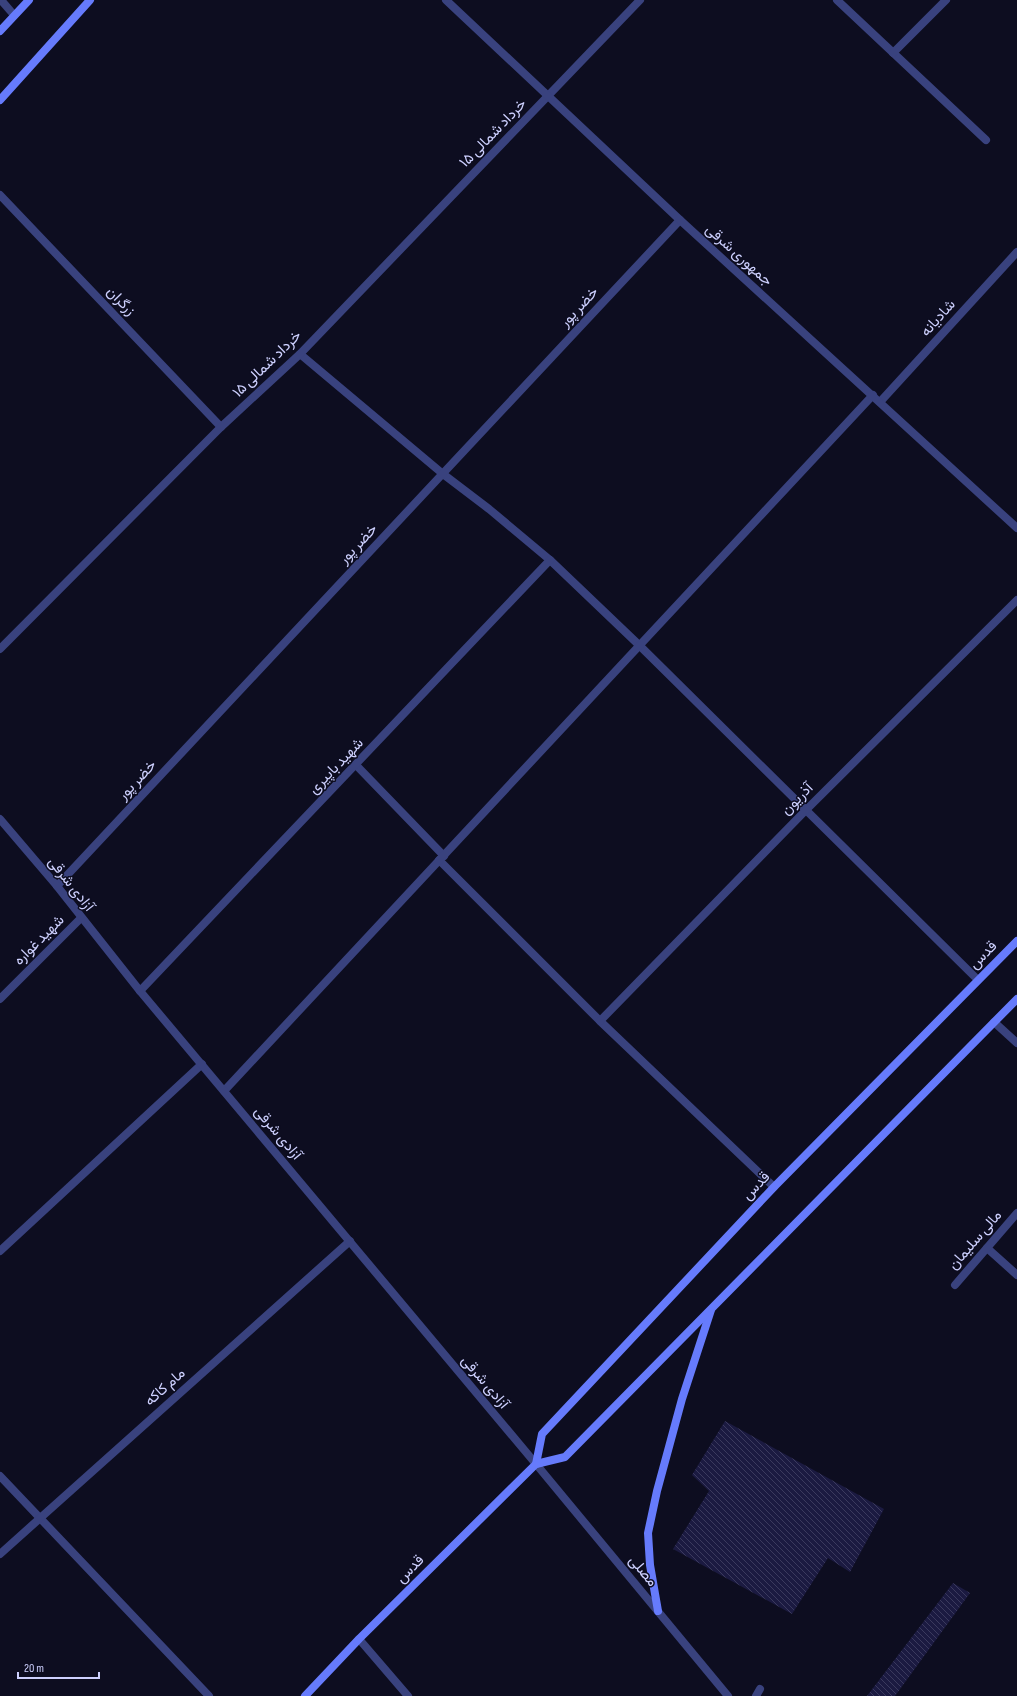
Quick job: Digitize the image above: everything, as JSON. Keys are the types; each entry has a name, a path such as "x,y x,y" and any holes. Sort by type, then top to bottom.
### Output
{"main road":[{"path":"0,32 29,0"},
{"path":"0,100 90,0"},
{"name":"قدس","path":"305,1696 360,1638 536,1464 542,1434 774,1187 1017,941"},
{"path":"536,1464 565,1457 712,1307 799,1222 1017,999"},
{"path":"658,1611 650,1565 648,1533 657,1491 682,1399 712,1307"}],"street":[{"path":"1,0 14,15"},
{"name":"جمهوری شرقی","path":"446,0 549,95 680,220 1017,528"},
{"name":"۱۵ خرداد شمالی","path":"0,649 221,427 300,354 640,0"},
{"path":"837,0 986,140"},
{"path":"893,53 946,0"},
{"name":"زرگران","path":"0,195 221,427"},
{"name":"خضر پور","path":"57,886 680,220"},
{"name":"شادیانه","path":"880,402 1017,252"},
{"path":"300,354 443,474 550,560 640,645 978,980"},
{"path":"224,1091 873,395"},
{"name":"شهید باپیری","path":"140,991 550,560"},
{"name":"آذریون","path":"600,1021 806,810 1017,600"},
{"path":"356,765 441,858 600,1021 774,1187"},
{"name":"آزادی شرقی","path":"0,819 57,886 140,991 536,1464"},
{"name":"شهید غواره","path":"0,999 81,918"},
{"path":"994,1022 1017,1044"},
{"path":"0,1251 202,1064"},
{"name":"مالی سلیمان","path":"955,1285 1017,1213"},
{"name":"مام کاکه","path":"0,1554 350,1241"},
{"path":"986,1248 1017,1275"},
{"name":"مصلی","path":"536,1464 728,1696"},
{"path":"0,1476 209,1696"},
{"path":"360,1638 408,1696"}],"building":[{"path":"725,1421 884,1509 850,1572 828,1558 792,1614 673,1549 709,1491 692,1475"},
{"path":"953,1583 970,1593 895,1696 867,1696"}]}
